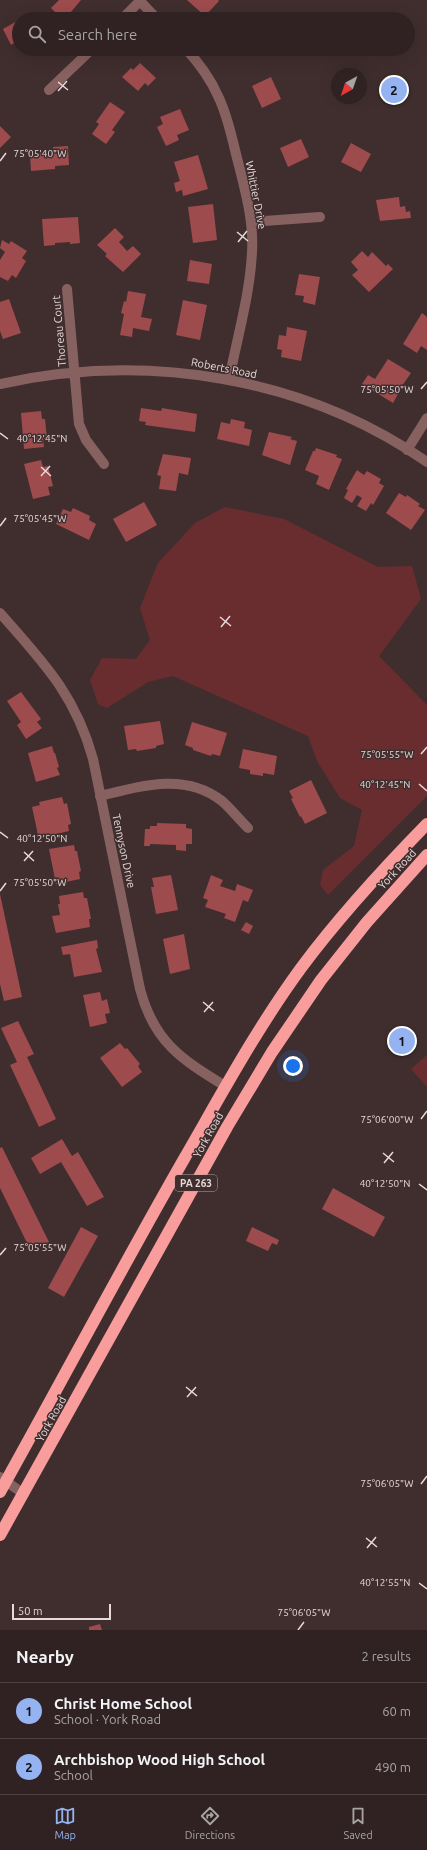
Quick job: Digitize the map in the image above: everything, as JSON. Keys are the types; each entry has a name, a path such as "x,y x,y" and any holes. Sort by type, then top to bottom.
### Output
{"highway":[{"name":"York Road","path":"0,1492 3,1479 225,1086 268,1018 322,941 355,900 427,824"},
{"name":"York Road","path":"0,1535 227,1127 272,1052 321,980 367,922 427,855"}],"street":[{"path":"129,12 140,1 150,12"},
{"path":"49,90 85,56"},
{"name":"Whittier Drive","path":"192,56 208,77 219,97 227,120 247,198 251,222 252,252 249,276 229,380"},
{"path":"251,222 320,217"},
{"name":"Thoreau Court","path":"67,289 79,424 89,445 104,464"},
{"name":"Roberts Road","path":"0,384 34,376 74,372 147,370 181,372 229,380 282,393 349,418 427,462"},
{"path":"407,450 427,418"},
{"name":"Tennyson Drive","path":"0,613 52,672 70,699 88,743 140,988 150,1018 170,1047 189,1064 225,1086"},
{"path":"100,796 154,784 184,784 202,789 217,798 248,828"},
{"path":"3,1479 24,1494"}],"shaded area":[{"path":"225,507 284,519 378,567 412,566 421,599 379,656 427,705 427,796 328,895 320,885 323,870 354,846 362,810 340,798 317,761 308,736 173,676 148,682 107,708 98,704 90,680 102,658 136,659 150,640 140,608 158,563 195,523"},
{"path":"427,1055 427,1087 411,1069"}],"building":[{"path":"59,0 81,0 71,12 55,12 51,8"},
{"path":"187,0 219,1 209,12 200,12"},
{"path":"12,24 11,45 3,29"},
{"path":"140,63 156,78 148,86 145,83 138,91 122,77 131,68 133,70"},
{"path":"271,77 281,99 262,108 252,86"},
{"path":"110,102 125,112 112,130 115,132 106,144 92,134 99,124 96,122"},
{"path":"180,109 189,130 177,135 179,140 166,146 157,127 163,124 160,117"},
{"path":"0,126 11,137 0,148"},
{"path":"301,139 309,157 288,167 280,148"},
{"path":"351,143 371,154 361,172 341,162"},
{"path":"68,146 69,165 55,166 55,169 31,171 30,155 39,154 39,152 53,151 53,147"},
{"path":"198,155 208,189 183,196 182,190 176,192 174,183 180,181 174,162"},
{"path":"399,197 400,207 405,206 406,212 410,211 411,218 380,221 376,200"},
{"path":"213,204 217,240 193,243 188,207"},
{"path":"78,217 80,243 55,243 55,245 44,246 42,219"},
{"path":"115,228 124,237 119,242 127,251 133,246 141,254 123,272 105,256 107,254 97,245"},
{"path":"2,240 9,244 11,241 27,251 22,258 26,261 16,278 12,275 8,281 0,277 0,260 5,252 0,248"},
{"path":"362,251 368,257 372,252 386,266 388,264 393,269 369,292 352,275 358,270 351,262"},
{"path":"190,260 212,264 209,284 187,281"},
{"path":"299,274 320,277 315,305 303,302 304,296 295,295"},
{"path":"128,291 146,294 141,317 152,319 149,331 133,328 132,337 120,335 124,314 121,313 124,301 126,302"},
{"path":"9,299 21,333 3,339 0,331 0,302"},
{"path":"183,300 207,305 200,340 176,335"},
{"path":"422,313 427,317 427,350 421,346 417,353 403,344"},
{"path":"287,327 307,331 301,361 281,357 282,350 277,349 279,335 286,336"},
{"path":"388,359 411,373 397,393 398,394 393,403 362,384 368,375 375,379"},
{"path":"141,408 161,411 162,408 197,414 195,432 145,425 146,422 139,421"},
{"path":"41,411 42,419 45,419 47,439 43,439 44,447 24,449 21,413"},
{"path":"231,419 245,422 244,428 252,430 249,446 217,439 221,422 230,424"},
{"path":"269,432 292,437 290,439 297,441 290,465 262,455"},
{"path":"316,448 337,455 336,457 342,459 329,490 316,484 319,476 305,470 313,451 315,451"},
{"path":"163,454 191,458 188,475 179,473 176,491 159,489 161,476 157,475"},
{"path":"41,460 43,467 48,466 53,486 48,487 50,495 33,499 24,464"},
{"path":"357,470 364,475 367,471 381,479 379,483 384,486 373,505 371,503 366,511 357,506 362,498 357,495 352,503 344,498 348,490 346,489"},
{"path":"399,493 406,497 407,495 420,504 418,506 425,510 411,530 386,513"},
{"path":"144,502 157,525 126,542 113,519"},
{"path":"73,508 90,516 89,520 96,524 89,540 56,524 63,509 71,512"},
{"path":"21,692 41,719 37,722 42,728 26,739 17,725 21,722 7,701"},
{"path":"160,721 164,744 156,746 156,748 137,751 136,749 128,750 124,726"},
{"path":"192,722 227,733 220,756 212,754 211,756 193,750 193,748 185,745"},
{"path":"52,746 60,775 36,782 28,753"},
{"path":"243,749 277,756 274,775 263,773 263,776 250,774 250,770 239,768"},
{"path":"311,780 327,813 305,824 291,799 293,798 289,791"},
{"path":"62,797 64,804 67,803 71,824 68,825 69,831 43,837 42,834 38,835 32,807 40,805 39,802"},
{"path":"157,823 186,824 186,828 192,829 192,844 186,844 186,851 176,850 176,845 150,844 150,846 144,846 145,829 150,829 150,826 157,826"},
{"path":"74,845 75,851 77,851 81,871 79,872 80,879 56,884 49,849"},
{"path":"171,875 178,910 156,914 151,887 154,887 152,878"},
{"path":"211,875 223,880 220,886 235,891 237,884 253,890 248,902 243,900 235,922 224,918 226,914 205,907 208,900 203,898"},
{"path":"83,892 84,898 87,898 91,919 89,919 90,927 56,933 52,916 60,915 58,904 60,904 59,896"},
{"path":"0,894 22,997 4,1001 0,984"},
{"path":"246,922 253,926 249,934 241,930"},
{"path":"184,934 190,969 170,974 163,939"},
{"path":"97,940 98,948 96,949 102,972 74,977 70,954 63,955 61,947"},
{"path":"100,992 102,1001 107,999 110,1013 105,1014 107,1023 90,1027 83,995"},
{"path":"18,1021 34,1054 27,1057 56,1119 39,1127 10,1065 17,1062 1,1028"},
{"path":"120,1043 125,1049 127,1048 140,1064 138,1066 142,1072 122,1087 100,1058"},
{"path":"62,1139 72,1156 78,1152 104,1197 87,1206 61,1162 40,1174 31,1158"},
{"path":"2,1147 49,1242 31,1251 0,1188 0,1148"},
{"path":"333,1188 385,1217 374,1237 322,1209"},
{"path":"81,1227 98,1236 64,1297 48,1288"},
{"path":"252,1227 279,1240 277,1245 272,1243 268,1251 246,1241"},
{"path":"100,1624 102,1630 89,1630 89,1627"}],"place":[{"name":"Archbishop Wood High School","path":"394,90"},
{"name":"Christ Home School","path":"402,1041"}]}
